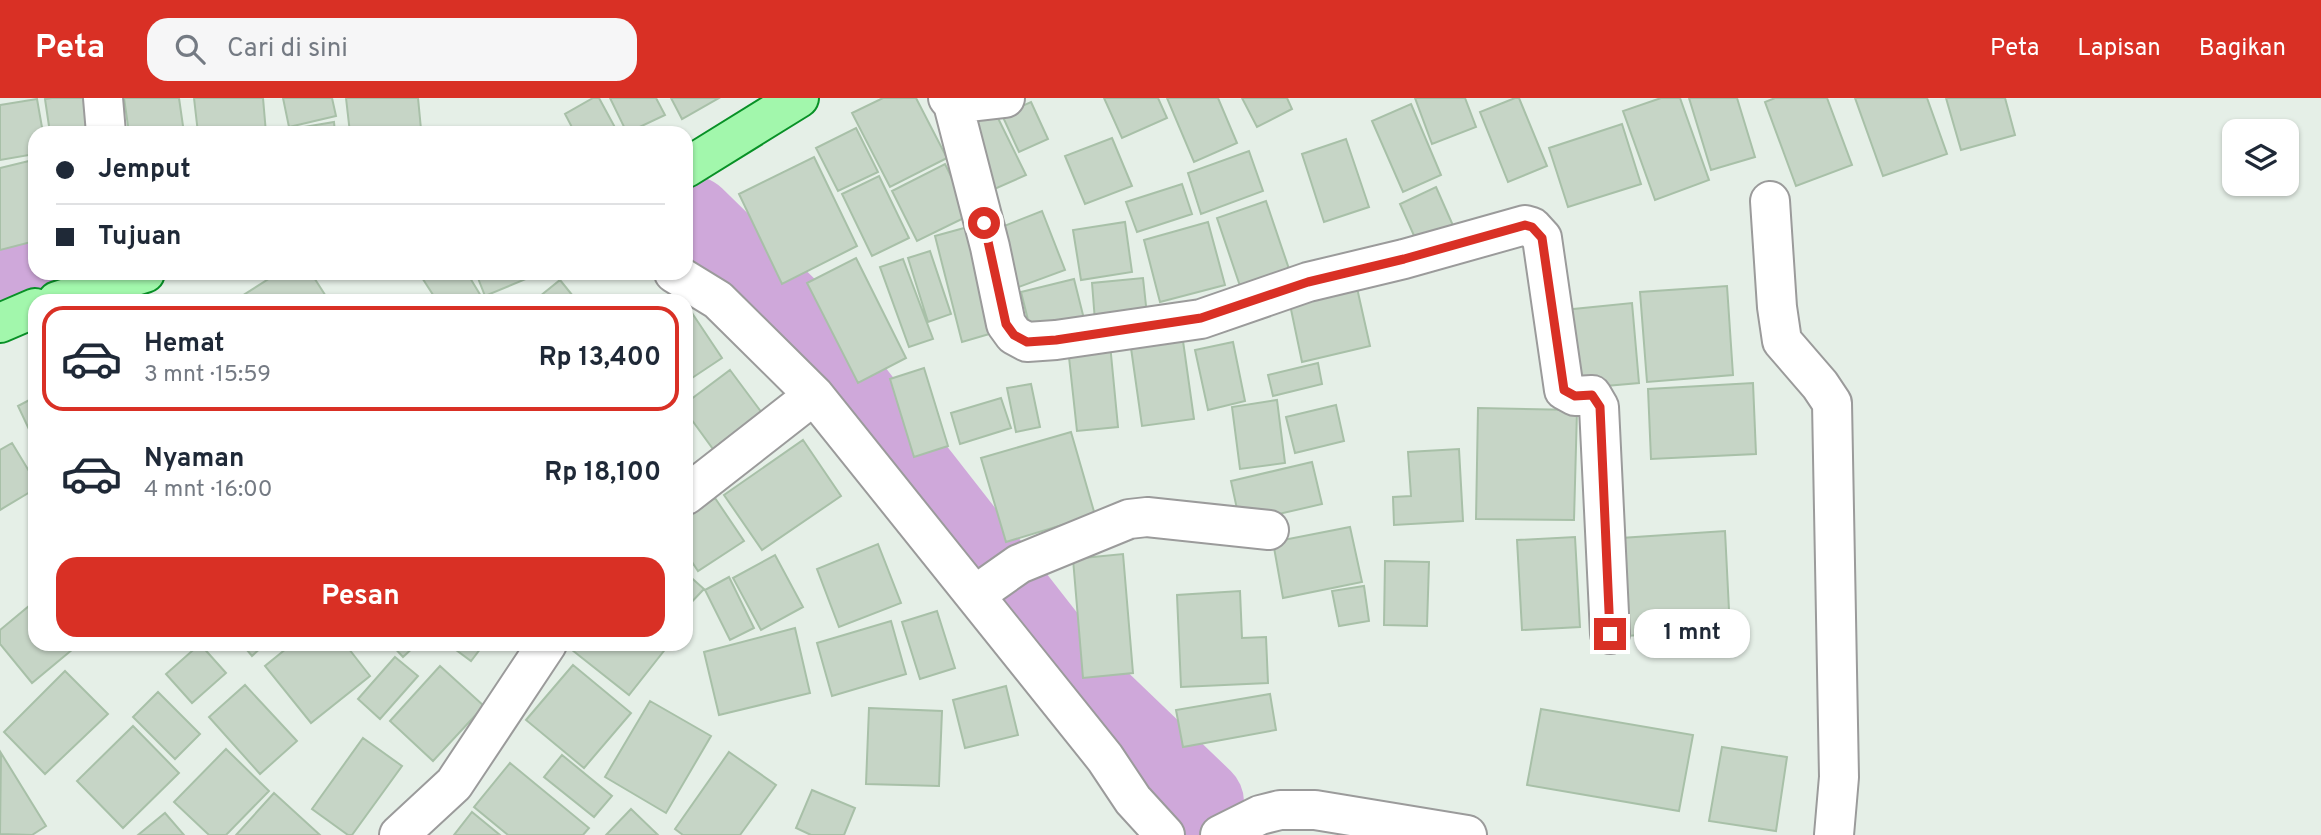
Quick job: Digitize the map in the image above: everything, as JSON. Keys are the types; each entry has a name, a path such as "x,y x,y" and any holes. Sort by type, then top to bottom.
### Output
{"main road":[{"path":"693,164 799,98"},
{"path":"79,294 122,280"},
{"path":"0,323 28,311"}],"street":[{"path":"103,98 105,126"},
{"path":"1005,98 950,101 990,247 1006,324 1014,335 1027,342 1201,318 1308,282 1404,259 1525,225 1538,232 1542,238 1564,390 1575,396 1592,395 1600,407 1610,634"},
{"path":"1770,201 1782,341 1832,403 1839,777 1834,835"},
{"path":"685,280 718,300 814,395 989,585 1133,800 1165,835"},
{"path":"693,490 814,395"},
{"path":"989,585 1096,531 1129,519 1147,517 1269,530"},
{"path":"399,835 454,784 542,651"},
{"path":"1220,835 1260,815 1280,810 1315,810 1466,835"}],"building":[{"path":"89,98 93,126 49,126 45,99"},
{"path":"124,98 179,98 183,126 128,126"},
{"path":"194,98 263,98 265,126 197,126"},
{"path":"283,98 332,98 336,116 289,126"},
{"path":"346,98 418,98 421,126 349,126"},
{"path":"593,98 599,98 614,126 571,126 565,114"},
{"path":"610,98 656,98 665,115 642,126 624,126"},
{"path":"671,98 719,98 682,119"},
{"path":"883,98 916,98 947,158 890,187 852,113"},
{"path":"1104,98 1158,98 1167,118 1122,138"},
{"path":"1167,98 1218,98 1237,143 1194,162"},
{"path":"1242,98 1287,98 1292,109 1257,127"},
{"path":"1415,98 1465,98 1476,127 1432,144"},
{"path":"1519,98 1547,166 1508,182 1480,112"},
{"path":"1661,98 1680,98 1709,180 1655,200 1623,111"},
{"path":"1689,98 1737,98 1755,157 1711,170"},
{"path":"1775,98 1827,98 1852,165 1796,186 1765,102"},
{"path":"1855,98 1927,98 1947,154 1883,176"},
{"path":"1946,98 2005,98 2015,135 1961,150"},
{"path":"37,99 42,126 28,126 28,155 0,160 0,105"},
{"path":"1031,102 1048,139 1019,152 1002,115"},
{"path":"1411,104 1441,175 1403,192 1372,121"},
{"path":"995,112 1026,175 990,191 961,129"},
{"path":"334,122 334,126 310,126"},
{"path":"1622,124 1641,184 1568,207 1549,148"},
{"path":"856,128 878,172 838,191 816,148"},
{"path":"1112,138 1132,186 1085,204 1065,156"},
{"path":"1346,139 1369,207 1324,222 1302,154"},
{"path":"1249,151 1263,191 1201,214 1188,173"},
{"path":"814,157 857,246 782,284 739,194"},
{"path":"28,161 28,243 0,250 0,168"},
{"path":"945,164 970,215 917,241 892,191"},
{"path":"879,176 909,238 872,256 842,194"},
{"path":"1182,184 1192,214 1137,232 1126,202"},
{"path":"1436,187 1455,230 1419,247 1400,204"},
{"path":"1266,201 1289,269 1240,286 1217,218"},
{"path":"1042,211 1065,270 1016,288 994,230"},
{"path":"1125,222 1132,272 1081,280 1073,230"},
{"path":"1208,222 1225,285 1160,302 1144,240"},
{"path":"975,225 1003,330 962,342 935,236"},
{"path":"930,251 951,314 928,322 908,258"},
{"path":"856,258 906,358 858,383 807,283"},
{"path":"903,259 933,339 909,347 880,267"},
{"path":"1143,278 1147,315 1095,321 1092,283"},
{"path":"1074,279 1084,319 1031,332 1021,292"},
{"path":"1355,279 1370,346 1302,362 1288,295"},
{"path":"267,280 316,280 324,294 245,294"},
{"path":"424,280 471,280 480,294 432,294"},
{"path":"479,280 523,280 490,294 484,294"},
{"path":"560,280 571,294 543,294"},
{"path":"1727,286 1733,375 1647,382 1640,292"},
{"path":"1632,303 1639,383 1572,389 1564,310"},
{"path":"693,314 722,358 693,377"},
{"path":"1183,341 1194,419 1142,426 1131,348"},
{"path":"1233,342 1245,401 1208,410 1195,350"},
{"path":"1110,344 1118,427 1077,431 1068,348"},
{"path":"1318,363 1322,384 1273,396 1268,375"},
{"path":"924,368 948,446 914,457 890,379"},
{"path":"730,370 762,413 713,449 693,422 693,398"},
{"path":"1753,383 1756,454 1651,459 1648,389"},
{"path":"1031,384 1040,427 1016,432 1007,388"},
{"path":"1001,398 1011,428 960,444 951,413"},
{"path":"1277,400 1285,463 1240,469 1232,407"},
{"path":"28,401 28,427 18,406"},
{"path":"1336,405 1344,441 1295,453 1286,417"},
{"path":"1478,408 1577,410 1574,520 1476,519"},
{"path":"1071,432 1095,515 1006,542 981,458"},
{"path":"803,440 841,496 762,550 724,495"},
{"path":"12,443 28,469 28,493 0,510 0,450"},
{"path":"1459,449 1463,521 1394,525 1393,497 1411,496 1408,452"},
{"path":"1312,462 1322,504 1240,523 1231,481"},
{"path":"715,498 744,541 698,571 693,564 693,513"},
{"path":"1350,527 1362,582 1283,598 1273,542"},
{"path":"1725,531 1730,630 1625,636 1621,538"},
{"path":"1575,537 1580,627 1522,630 1517,540"},
{"path":"878,544 901,603 839,627 817,569"},
{"path":"1123,554 1133,673 1083,678 1073,559"},
{"path":"775,555 803,607 761,630 733,578"},
{"path":"1385,561 1429,562 1427,626 1384,625"},
{"path":"729,577 754,628 730,640 705,590"},
{"path":"693,579 704,589 693,601"},
{"path":"1364,586 1369,621 1339,626 1332,591"},
{"path":"1240,591 1242,638 1266,637 1268,683 1181,687 1177,595"},
{"path":"28,607 28,651 71,651 32,683 0,644 0,630"},
{"path":"937,611 955,668 920,679 902,622"},
{"path":"891,621 906,674 832,696 817,643"},
{"path":"795,628 810,693 719,715 704,652"},
{"path":"192,651 206,651 226,673 192,703 166,674"},
{"path":"283,651 350,651 370,676 311,723 265,666"},
{"path":"397,651 409,651 403,657"},
{"path":"457,651 479,651 471,661"},
{"path":"573,651 664,651 629,695"},
{"path":"395,657 418,676 380,719 358,699"},
{"path":"573,665 631,713 584,768 526,720"},
{"path":"440,666 484,706 433,761 390,721"},
{"path":"65,671 108,714 45,774 4,732"},
{"path":"245,685 297,741 260,774 209,717"},
{"path":"1006,686 1018,735 965,748 953,700"},
{"path":"158,692 200,734 175,759 133,717"},
{"path":"1270,694 1276,730 1183,747 1176,710"},
{"path":"650,701 711,736 666,813 605,777"},
{"path":"869,708 942,711 939,786 866,784"},
{"path":"1541,709 1693,735 1679,811 1527,785"},
{"path":"133,726 179,773 123,828 77,781"},
{"path":"363,738 402,766 352,835 348,835 312,809"},
{"path":"1722,747 1787,757 1776,831 1709,821"},
{"path":"226,749 269,791 226,835 209,835 174,802"},
{"path":"729,752 776,785 740,835 683,835 675,829"},
{"path":"1,753 46,826 32,835 0,834"},
{"path":"562,755 612,796 594,817 544,777"},
{"path":"510,763 589,828 583,835 508,835 474,807"},
{"path":"812,790 855,808 844,835 811,835 796,828"},
{"path":"274,793 320,835 236,835"},
{"path":"631,809 658,835 606,835"},
{"path":"472,812 500,835 454,835"},
{"path":"165,813 184,835 138,835"}],"waterway":[{"path":"693,220 789,314 1079,685 1201,802"},
{"path":"0,284 28,275"}],"route":[{"path":"984,223 1006,324 1014,335 1027,342 1201,318 1308,282 1404,259 1525,225 1532,227 1542,238 1564,390 1575,396 1592,395 1600,407 1610,634"}]}
